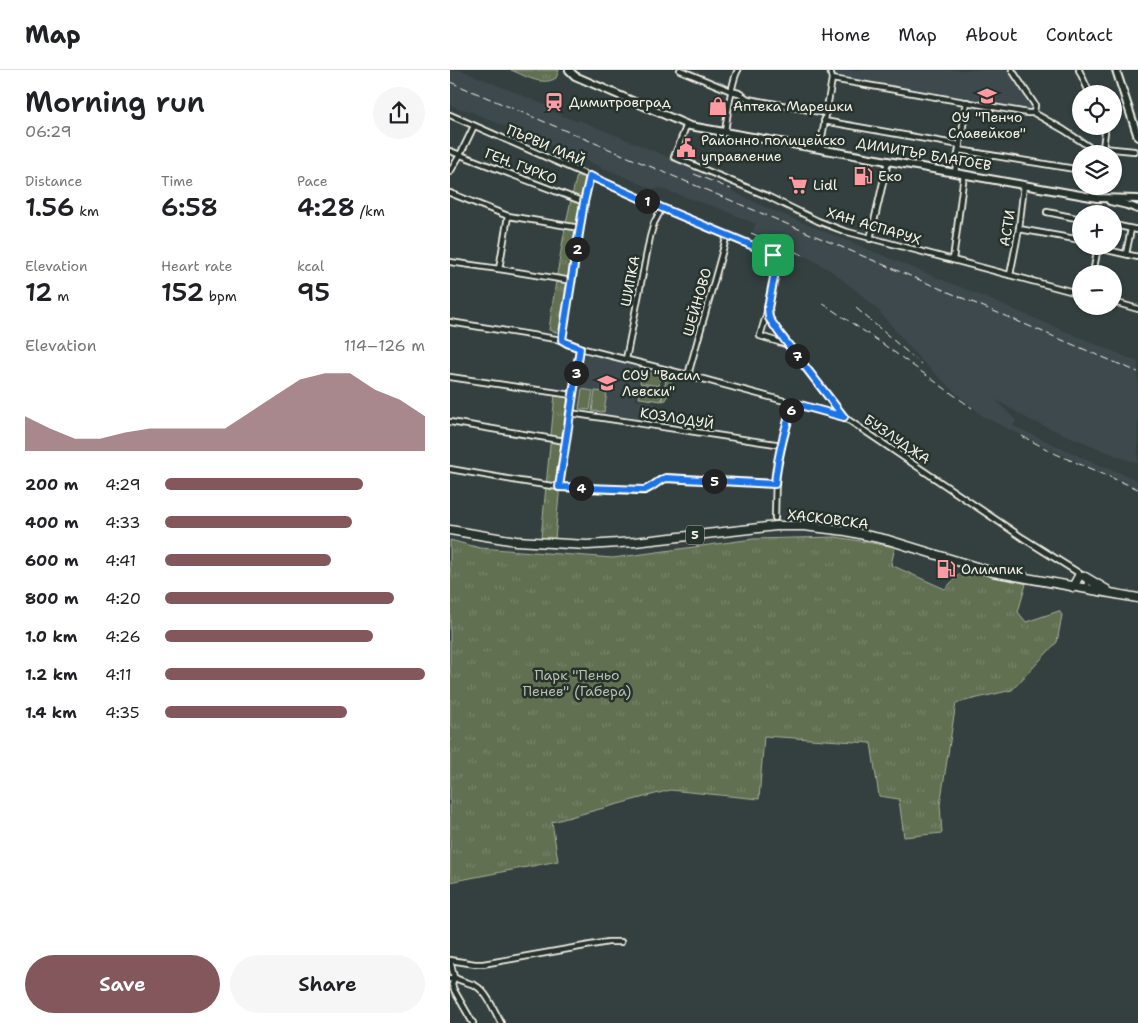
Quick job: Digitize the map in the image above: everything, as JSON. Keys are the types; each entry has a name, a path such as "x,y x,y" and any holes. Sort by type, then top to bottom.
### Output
{"main road":[{"name":"ХАСКОВСКА","path":"450,530 516,541 587,545 635,542 776,526 804,526 846,531 888,540 993,572 1138,598"},
{"path":"1079,575 1081,588"},
{"path":"1079,575 1120,595"}],"street":[{"name":"ДИМИТЪР БЛАГОЕВ","path":"569,70 575,76 687,124 1097,198 1138,198"},
{"path":"680,70 739,93 748,99 826,113"},
{"path":"724,132 731,91 735,74 738,70"},
{"path":"820,149 832,79 830,70"},
{"path":"1012,70 1035,105 1034,113"},
{"path":"1078,70 1086,85"},
{"path":"1116,70 1138,137"},
{"path":"832,79 1034,113 1086,145"},
{"path":"955,172 967,102"},
{"name":"ПЪРВИ МАЙ","path":"450,115 770,253 776,257 777,262 768,308"},
{"path":"824,121 1072,168"},
{"name":"ХАН АСПАРУХ","path":"687,124 674,157 767,196 818,221 844,232 1072,292"},
{"path":"450,172 474,126"},
{"path":"1122,150 1134,152"},
{"name":"ГЕН. ГУРКО","path":"450,151 584,202"},
{"path":"870,239 888,160"},
{"path":"953,260 964,174"},
{"path":"562,340 584,202 590,176"},
{"name":"АСТИ","path":"1010,275 1019,229 1024,185"},
{"path":"450,193 508,216 580,228"},
{"path":"1097,198 1138,209"},
{"name":"ШИПКА","path":"626,359 650,237 662,208"},
{"path":"1047,212 1072,217"},
{"path":"499,269 508,216"},
{"path":"1122,227 1138,230"},
{"path":"1019,229 1072,238"},
{"path":"1126,254 1130,229"},
{"name":"ШЕЙНОВО","path":"688,375 727,235"},
{"path":"1122,253 1138,257"},
{"path":"450,262 572,281"},
{"path":"1122,304 1138,309"},
{"path":"768,308 760,336 788,345"},
{"path":"768,308 769,318 844,417"},
{"name":"БУЗЛУДЖА","path":"450,322 562,340 580,348 844,417 1079,575"},
{"path":"559,487 580,348"},
{"path":"450,377 572,395"},
{"path":"775,518 776,475 793,403"},
{"name":"КОЗЛОДУЙ","path":"570,413 782,445"},
{"path":"450,422 565,441"},
{"path":"450,469 559,487 644,490 649,489 666,478 775,484"},
{"path":"1079,575 1088,581 1081,588"},
{"path":"473,1023 452,985 450,960 483,964 608,942 621,942"},
{"path":"452,978 477,986 482,990 501,1023"}],"shaded area":[{"path":"450,70 461,70 552,108 551,111 578,122 579,120 668,157 767,208 1138,362 1138,463 1030,420 995,399 1016,421 1013,426 1096,464 1138,480 1138,490 984,417 921,360 878,310 863,296 833,272 811,259 753,231 756,224 721,209 659,188 653,189 467,110 450,105"},
{"name":"ОУ \"Пенчо Славейков\"","path":"833,70 1008,70 1032,107 1029,111 835,76"},
{"name":"СОУ \"Васил Левски\"","path":"581,353 641,367 635,400 655,403 654,410 642,409 641,420 572,409"}],"green space":[{"path":"511,70 559,70 556,78 539,81"},
{"path":"577,175 590,179 563,334 549,330 568,213"},
{"path":"642,371 672,378 666,400 662,401 666,380 660,379 659,386 640,383"},
{"path":"641,385 664,389 661,401 639,398"},
{"path":"582,389 593,391 590,410 579,409"},
{"path":"595,391 607,392 604,412 592,411"},
{"path":"555,394 568,396 555,539 541,538"},
{"name":"Парк \"Пеньо Пенев\" (Габера)","path":"836,537 895,547 891,565 945,589 966,567 1026,584 1018,612 1026,622 1059,611 1062,615 1057,642 1012,690 956,703 940,805 942,833 904,837 899,799 879,796 871,743 764,736 759,799 670,790 552,822 558,861 450,882 450,540 480,548 613,558 753,539"}],"railway":[{"path":"450,82 1138,372"},
{"path":"694,174 731,189"},
{"path":"751,233 805,256"},
{"path":"822,303 972,408"},
{"path":"856,308 921,364"},
{"path":"1022,436 1056,454 1138,489"}],"place":[{"name":"ОУ \"Пенчо Славейков\"","path":"987,96"},
{"name":"Димитровград","path":"554,102"},
{"name":"Аптека Марешки","path":"718,106"},
{"name":"Районно полицейско управление","path":"686,148"},
{"name":"Еко","path":"863,176"},
{"name":"Lidl","path":"798,185"},
{"name":"СОУ \"Васил Левски\"","path":"607,383"},
{"name":"Олимпик","path":"946,569"}],"route":[{"path":"590,176 773,255 776,257 777,262 768,308 769,318 844,417 793,403 782,445 775,484 666,478 649,489 644,490 559,487 580,348 562,340 584,202 590,176"}]}
